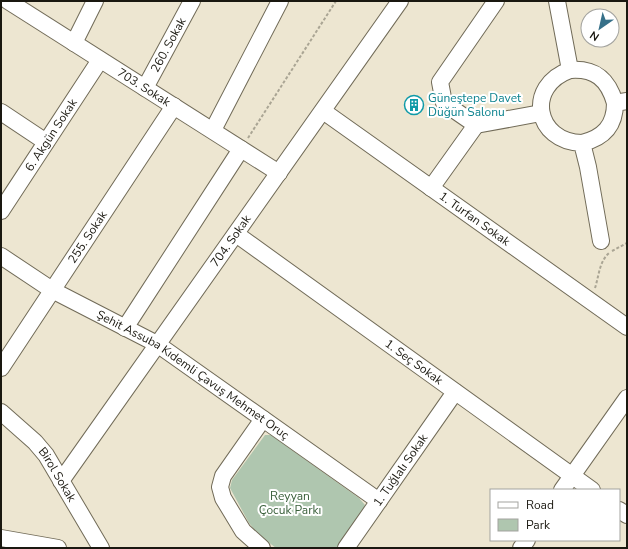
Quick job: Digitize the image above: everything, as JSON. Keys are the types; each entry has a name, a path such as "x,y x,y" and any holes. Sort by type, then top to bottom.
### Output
{"street":[{"name":"703. Sokak","path":"8,1 279,173"},
{"path":"74,43 95,1"},
{"name":"260. Sokak","path":"145,88 192,1"},
{"path":"213,130 280,1"},
{"name":"704. Sokak","path":"61,481 400,1"},
{"path":"476,125 444,103 440,82 496,1"},
{"path":"557,1 570,70"},
{"name":"6. Akgün Sokak","path":"1,211 100,60"},
{"path":"570,70 586,70 596,74 606,82 621,102 607,130 595,139 582,143 572,143 554,135 548,128 541,113 543,93 548,85 555,77 570,70"},
{"name":"255. Sokak","path":"1,368 174,106"},
{"name":"1. Turfan Sokak","path":"322,111 627,327"},
{"path":"1,112 46,142"},
{"path":"432,188 476,125 541,113"},
{"path":"582,143 588,167 601,241"},
{"path":"125,328 241,149"},
{"name":"1. Seç Sokak","path":"236,234 591,489"},
{"name":"Şehit Assuba Kıdemli Çavuş Mehmet Oruç","path":"1,256 52,290 157,344 379,501"},
{"name":"1. Tuğlalı Sokak","path":"346,548 455,392"},
{"path":"563,489 627,398"},
{"name":"Birol Sokak","path":"1,412 36,442 46,455 101,548"},
{"path":"262,548 243,531 223,498 220,487 223,476 263,419"},
{"path":"1,538 58,548"}],"path":[{"path":"241,149 336,1"},
{"path":"589,300 596,287 603,260 611,251 627,243"}],"green space":[{"name":"Reyyan Çocuk Parkı","path":"265,435 271,435 359,498 365,505 363,512 337,548 276,548 259,535 249,523 230,488 232,480"}],"place":[{"name":"Güneştepe Davet Düğün Salonu","path":"414,105"}]}
